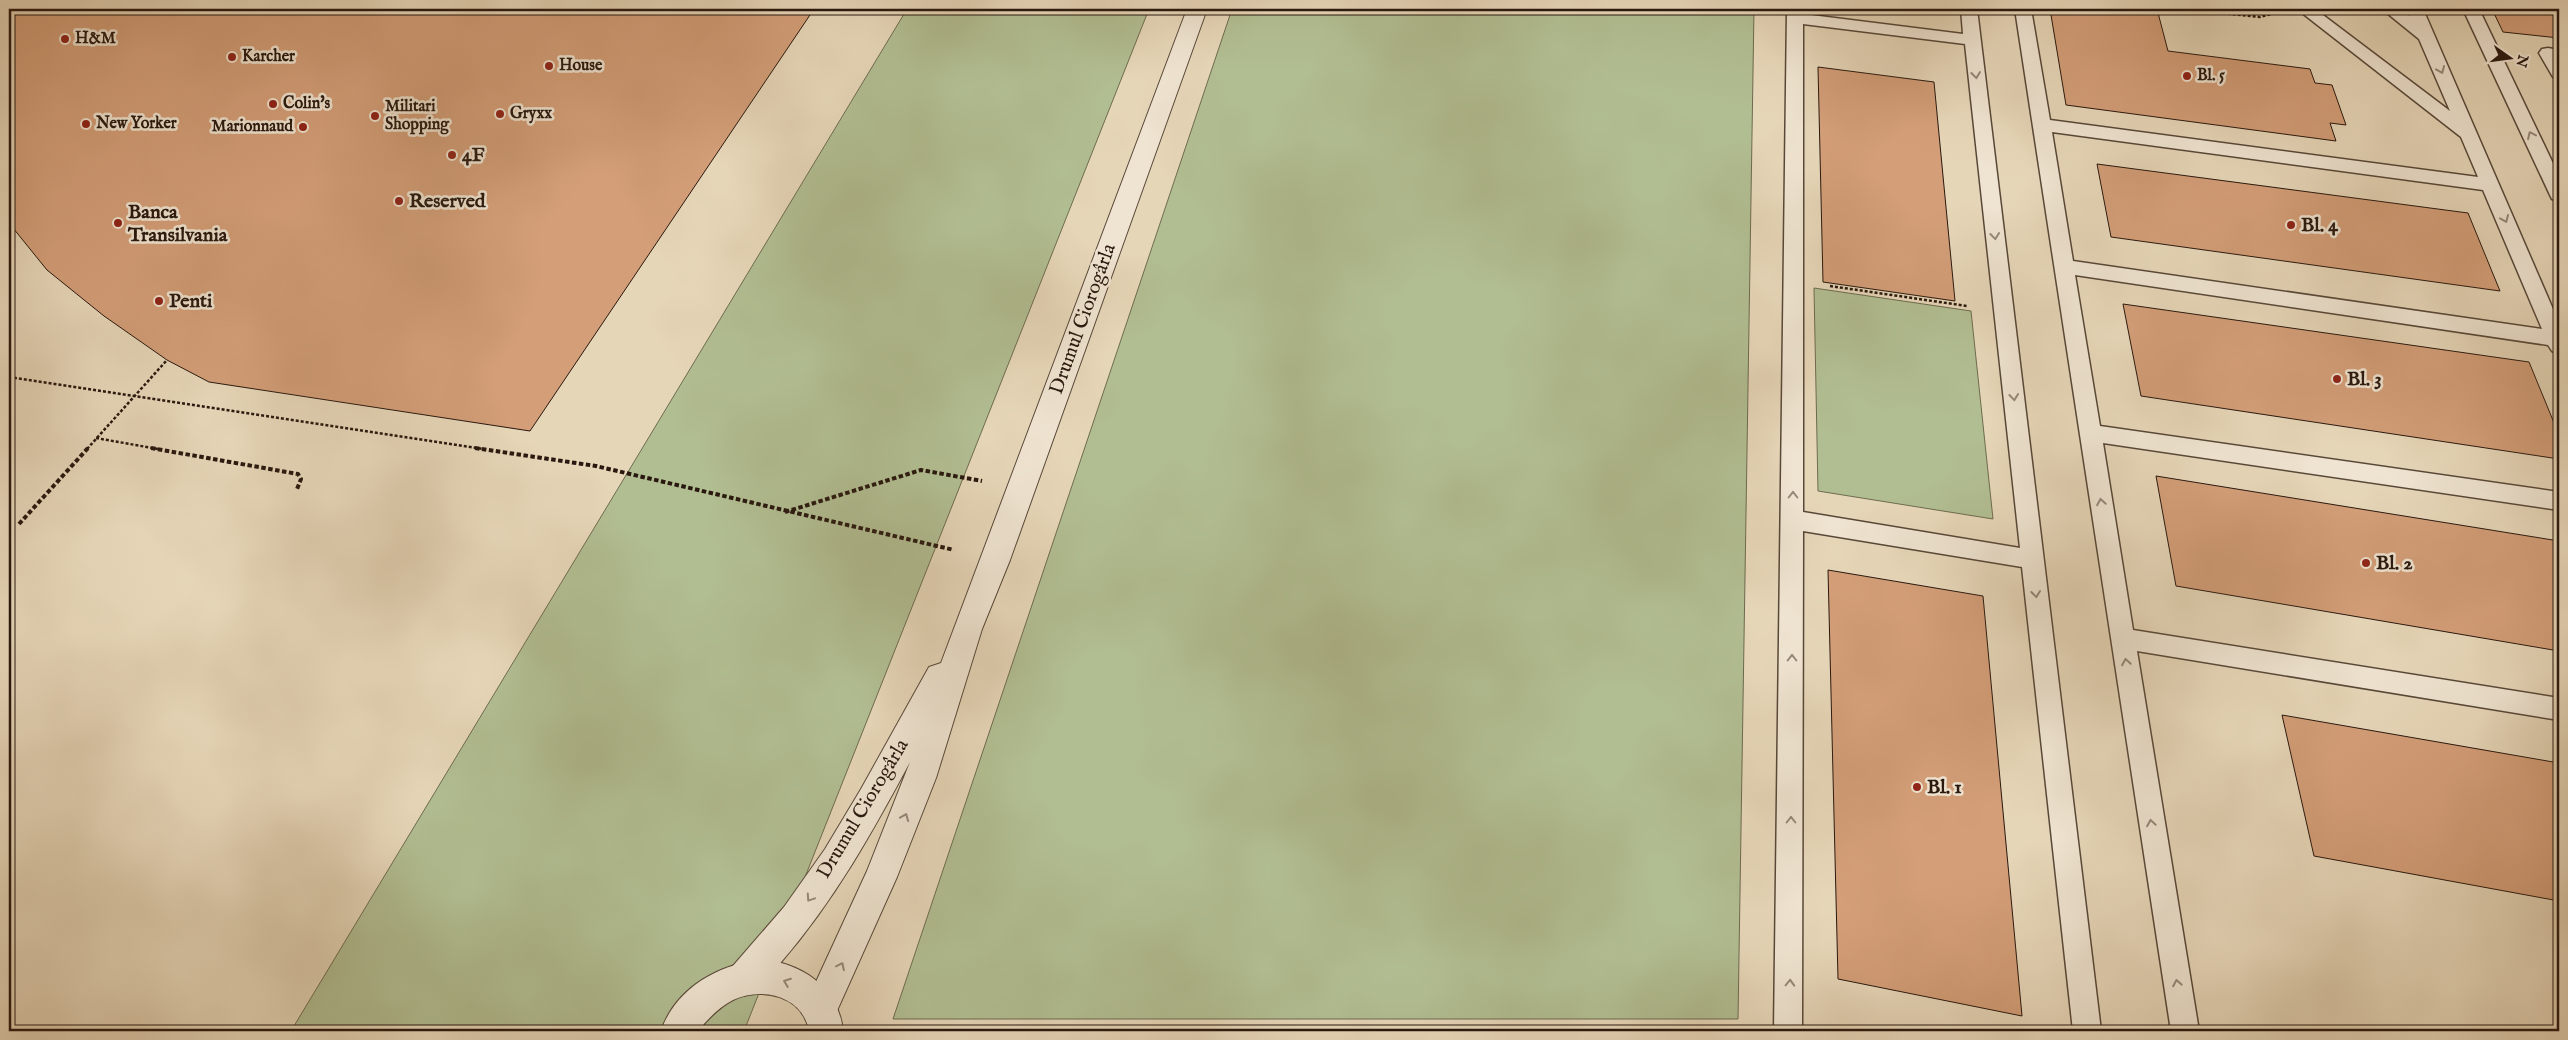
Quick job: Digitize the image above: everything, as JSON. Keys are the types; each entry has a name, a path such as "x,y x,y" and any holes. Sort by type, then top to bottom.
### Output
{"street":[{"name":"Drumul Ciorogârla","path":"823,1021 920,778 967,629 996,560 1197,9"},
{"name":"Drumul Ciorogârla","path":"744,979 796,918 850,837 967,629"},
{"path":"678,1031 696,1007 718,989 744,979 768,977 789,981 807,993 823,1021"}],"lane":[{"path":"1969,9 2087,1031"},
{"path":"2023,9 2185,1031"},
{"path":"2305,9 2468,134"},
{"path":"2390,9 2426,36"},
{"path":"2415,9 2558,343"},
{"path":"2471,9 2553,169 2559,195"},
{"path":"1788,1031 1795,13 1972,40"},
{"path":"2559,55 2548,54 2559,73"},
{"path":"2041,125 2490,185"},
{"path":"2064,267 2558,343"},
{"path":"2090,433 2559,501"},
{"path":"1793,520 2032,558"},
{"path":"2122,638 2559,709"}],"path":[{"path":"2183,9 2260,17 2277,13"},
{"path":"1794,281 2004,311"},
{"path":"19,524 167,360"},
{"path":"9,377 596,466 785,512 996,560"},
{"path":"96,438 290,472 301,479 297,489"},
{"path":"785,512 921,470 1022,488"}],"green space":[{"path":"907,9 1149,9 744,1031 291,1031"},
{"path":"1232,9 1754,9 1738,1019 893,1019"},
{"path":"1814,288 1971,311 1993,519 1818,491"}],"building":[{"name":"Militari Shopping","path":"9,9 814,9 530,431 209,382 167,360 104,316 47,270 9,223"},
{"name":"Bl. 5","path":"2050,9 2157,9 2168,51 2310,69 2315,83 2332,85 2346,125 2330,123 2336,141 2066,105"},
{"path":"2492,9 2559,9 2559,38 2503,32"},
{"path":"1818,67 1934,82 1955,301 1823,282"},
{"name":"Bl. 4","path":"2097,164 2468,213 2500,291 2111,237"},
{"name":"Bl. 3","path":"2123,304 2529,362 2559,435 2559,459 2141,396"},
{"name":"Bl. 2","path":"2156,476 2559,541 2559,651 2176,586"},
{"name":"Bl. 1","path":"1828,570 1983,596 2022,1016 1838,979"},
{"path":"2282,715 2559,763 2559,901 2314,856"}],"place":[{"name":"H&M","path":"65,39"},
{"name":"Karcher","path":"232,57"},
{"name":"House","path":"549,66"},
{"name":"Bl. 5","path":"2187,76"},
{"name":"Colin's","path":"273,104"},
{"name":"Gryxx","path":"500,114"},
{"name":"Militari Shopping","path":"375,116"},
{"name":"New Yorker","path":"86,124"},
{"name":"Marionnaud","path":"303,127"},
{"name":"4F","path":"452,155"},
{"name":"Reserved","path":"399,201"},
{"name":"Banca Transilvania","path":"118,223"},
{"name":"Bl. 4","path":"2291,225"},
{"name":"Penti","path":"159,301"},
{"name":"Bl. 3","path":"2337,379"},
{"name":"Bl. 2","path":"2366,563"},
{"name":"Bl. 1","path":"1917,787"}]}
